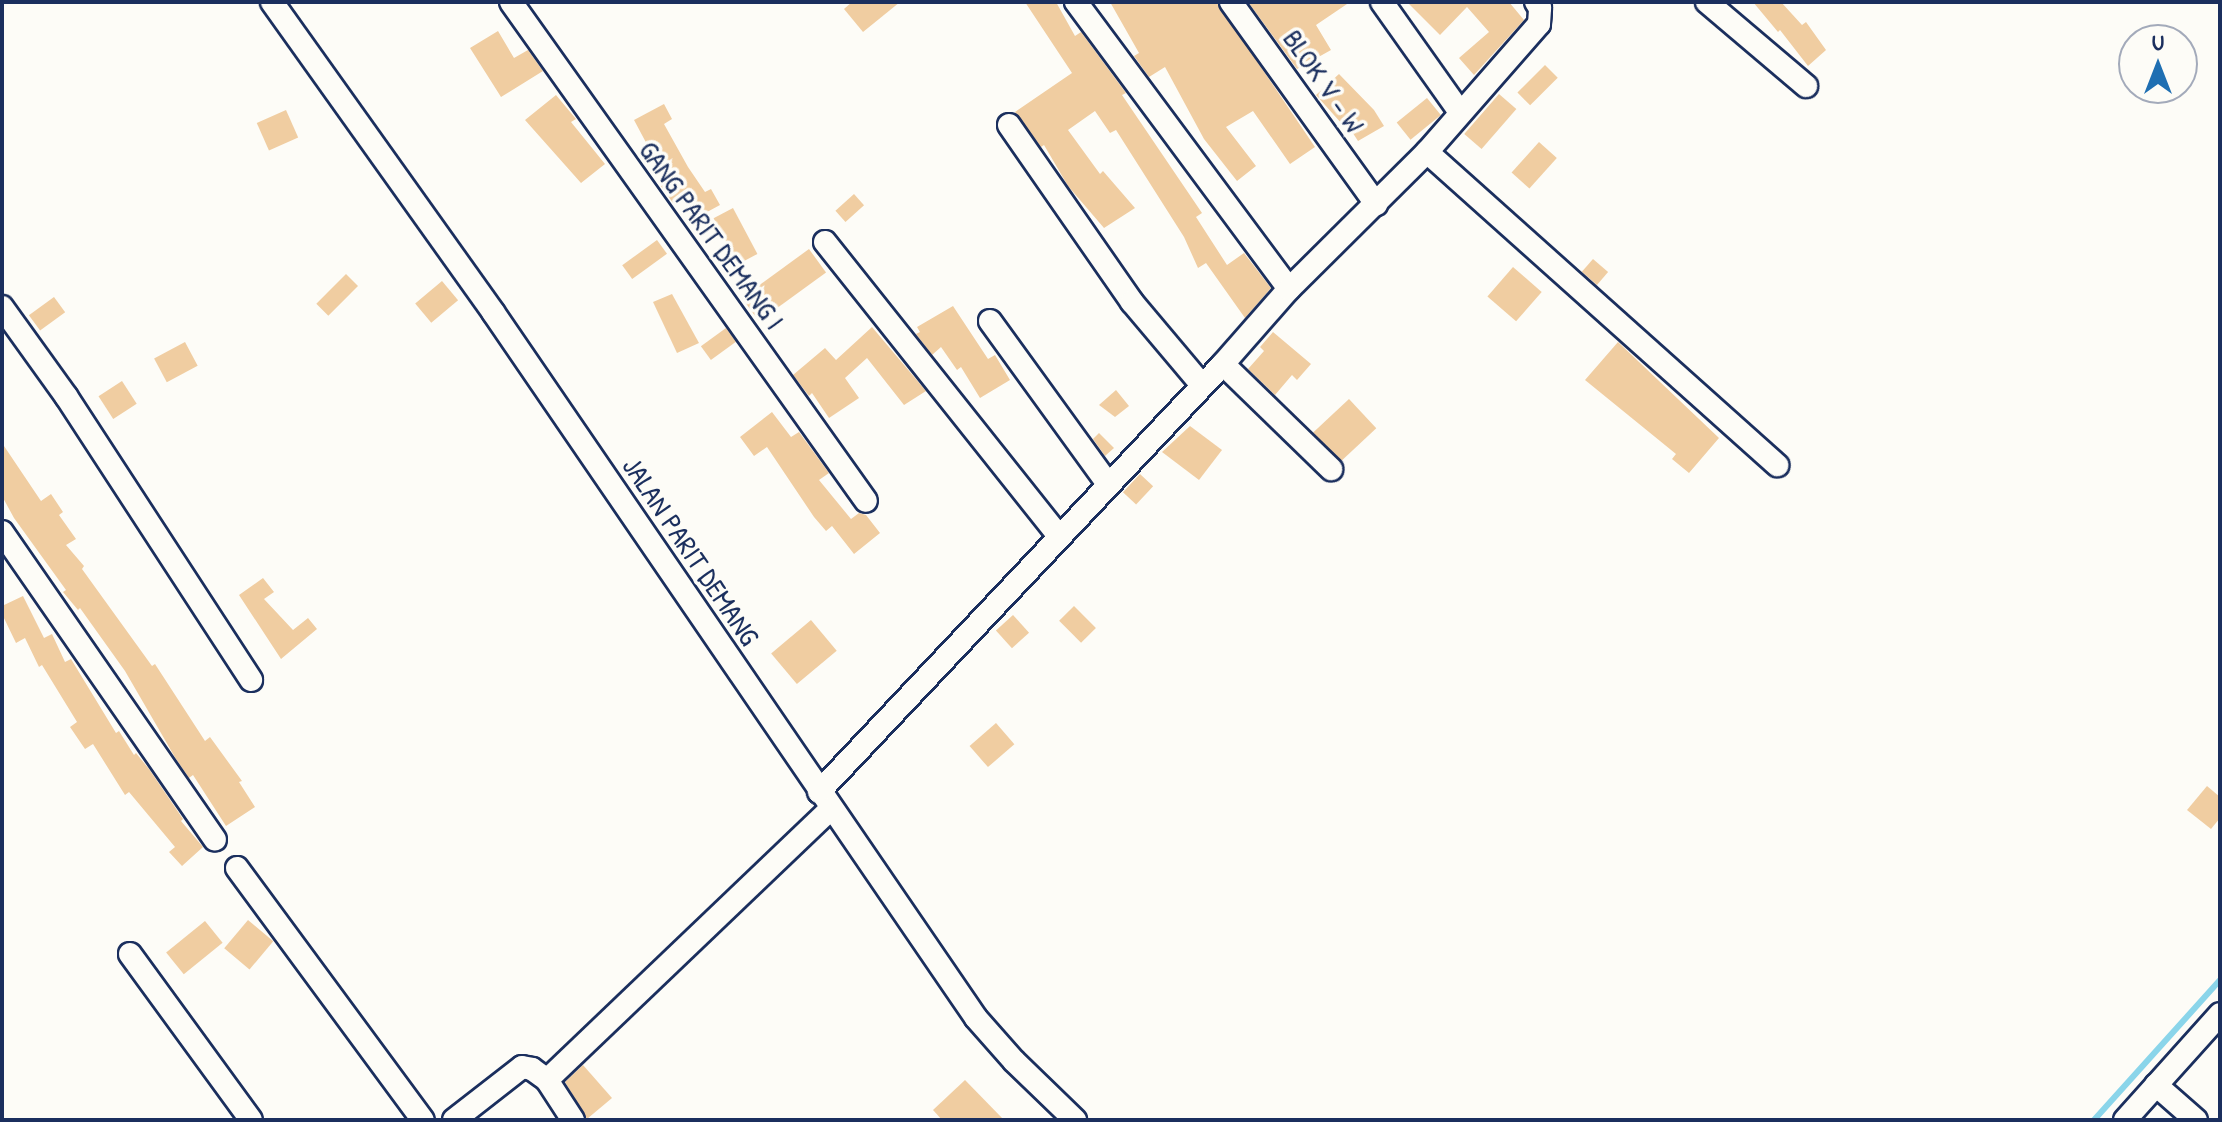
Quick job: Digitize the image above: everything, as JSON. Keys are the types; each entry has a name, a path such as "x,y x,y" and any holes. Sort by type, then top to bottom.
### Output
{"street":[{"name":"JALAN PARIT DEMANG","path":"272,2 493,312 825,800 951,977 976,1018 1075,1120"},
{"name":"GANG PARIT DEMANG I","path":"511,2 866,501"},
{"path":"1076,2 1289,289"},
{"name":"BLOK V - W","path":"1231,2 1372,200"},
{"path":"1382,2 1460,112"},
{"path":"547,1080 825,800 1059,536 1223,364 1372,200 1427,152 1539,24 1540,8 1536,2"},
{"path":"1707,2 1806,86"},
{"path":"1009,125 1132,302 1201,384"},
{"path":"1427,152 1777,465"},
{"path":"825,242 1059,536"},
{"path":"2,307 66,396 251,680"},
{"path":"990,321 1108,484"},
{"path":"1223,364 1331,469"},
{"path":"2,532 215,840"},
{"path":"237,868 423,1120"},
{"path":"130,954 251,1120"},
{"path":"2125,1120 2220,1014"},
{"path":"454,1120 522,1067 532,1069 547,1080 573,1120"},
{"path":"2156,1085 2196,1120"}],"building":[{"path":"852,2 900,2 863,32 844,9"},
{"path":"1025,2 1056,2 1075,36 1081,32 1126,93 1122,95 1202,213 1196,217 1227,265 1244,253 1271,288 1245,318 1206,263 1198,268 1184,237 1116,130 1110,133 1095,111 1068,130 1100,174 1103,171 1135,208 1104,228 1068,186 1044,145 1041,147 1015,112 1072,73"},
{"path":"1110,2 1217,2 1315,147 1290,164 1253,111 1226,127 1256,166 1237,181 1204,139 1165,67 1149,77 1134,56 1139,53"},
{"path":"1248,2 1350,2 1316,25 1331,50 1297,69"},
{"path":"1407,2 1509,2 1524,20 1474,75 1459,58 1489,32 1467,7 1440,35"},
{"path":"1753,2 1781,2 1802,25 1806,22 1826,50 1808,66"},
{"path":"498,31 514,58 528,50 543,71 501,97 470,48"},
{"path":"1545,65 1558,78 1530,105 1517,93"},
{"path":"1339,74 1374,110 1384,126 1358,141 1345,121 1342,124 1316,95"},
{"path":"1499,94 1516,109 1482,149 1464,134"},
{"path":"556,95 576,119 571,122 605,164 581,183 525,120"},
{"path":"1427,98 1441,115 1411,140 1397,123"},
{"path":"664,104 672,119 664,124 705,192 711,189 720,205 696,218 683,196 673,203 661,186 664,184 646,152 650,150 634,120"},
{"path":"286,110 298,137 269,150 257,123"},
{"path":"1539,142 1557,158 1529,189 1512,172"},
{"path":"854,194 864,205 845,222 835,211"},
{"path":"733,208 757,254 738,264 714,218"},
{"path":"657,240 667,254 632,279 622,265"},
{"path":"809,249 826,272 759,321 742,298"},
{"path":"1593,259 1608,272 1597,285 1582,272"},
{"path":"1513,267 1542,292 1516,321 1487,296"},
{"path":"346,274 358,286 328,316 316,304"},
{"path":"442,281 458,300 431,323 415,303"},
{"path":"672,294 699,343 677,353 653,302"},
{"path":"54,297 65,312 40,331 29,315"},
{"path":"953,306 988,359 995,355 1010,380 980,398 961,367 957,370 941,347 932,355 916,334 920,332 917,327"},
{"path":"872,327 926,391 904,405 867,358 845,378 859,398 829,418 812,393 809,396 793,375 825,348 836,360"},
{"path":"726,328 736,342 711,360 701,346"},
{"path":"1273,332 1311,364 1297,380 1292,375 1275,395 1248,369 1264,351 1260,347"},
{"path":"185,342 198,366 167,382 154,358"},
{"path":"1618,342 1719,438 1689,473 1672,459 1676,454 1585,380"},
{"path":"122,381 137,404 113,419 99,396"},
{"path":"1116,390 1129,406 1115,417 1099,405"},
{"path":"1349,399 1376,428 1340,462 1313,432"},
{"path":"772,412 791,437 799,432 829,473 819,480 851,519 859,513 866,515 880,533 854,554 832,526 826,531 814,517 767,447 754,456 740,437"},
{"path":"1190,426 1222,450 1199,480 1162,452"},
{"path":"1099,433 1114,448 1105,456 1093,439"},
{"path":"2,443 41,501 51,494 63,512 59,515 76,539 66,545 84,566 82,569 152,666 155,664 205,741 210,737 242,781 239,782 255,807 226,826 193,775 189,778 176,759 125,671 80,608 78,610 63,592 66,590 14,518 2,496"},
{"path":"1140,474 1153,486 1136,505 1123,492"},
{"path":"263,578 274,592 264,599 293,630 308,618 317,629 281,659 239,595"},
{"path":"23,596 44,638 52,634 65,662 71,659 116,733 119,731 134,755 136,753 149,769 183,819 181,821 203,847 182,866 169,852 175,847 129,792 125,795 93,744 85,749 70,727 77,722 42,665 39,667 25,638 16,643 2,614 2,606"},
{"path":"1074,606 1096,628 1081,643 1059,621"},
{"path":"1013,615 1029,633 1012,648 996,630"},
{"path":"811,620 837,651 797,684 771,653"},
{"path":"996,723 1014,744 988,767 970,746"},
{"path":"2207,786 2220,797 2220,818 2211,829 2187,810"},
{"path":"248,920 273,941 249,970 224,948"},
{"path":"205,921 223,943 184,974 166,952"},
{"path":"583,1065 612,1098 587,1119 565,1082"},
{"path":"965,1080 1004,1120 942,1120 933,1110"}],"waterway":[{"path":"2094,1120 2220,980"}]}
